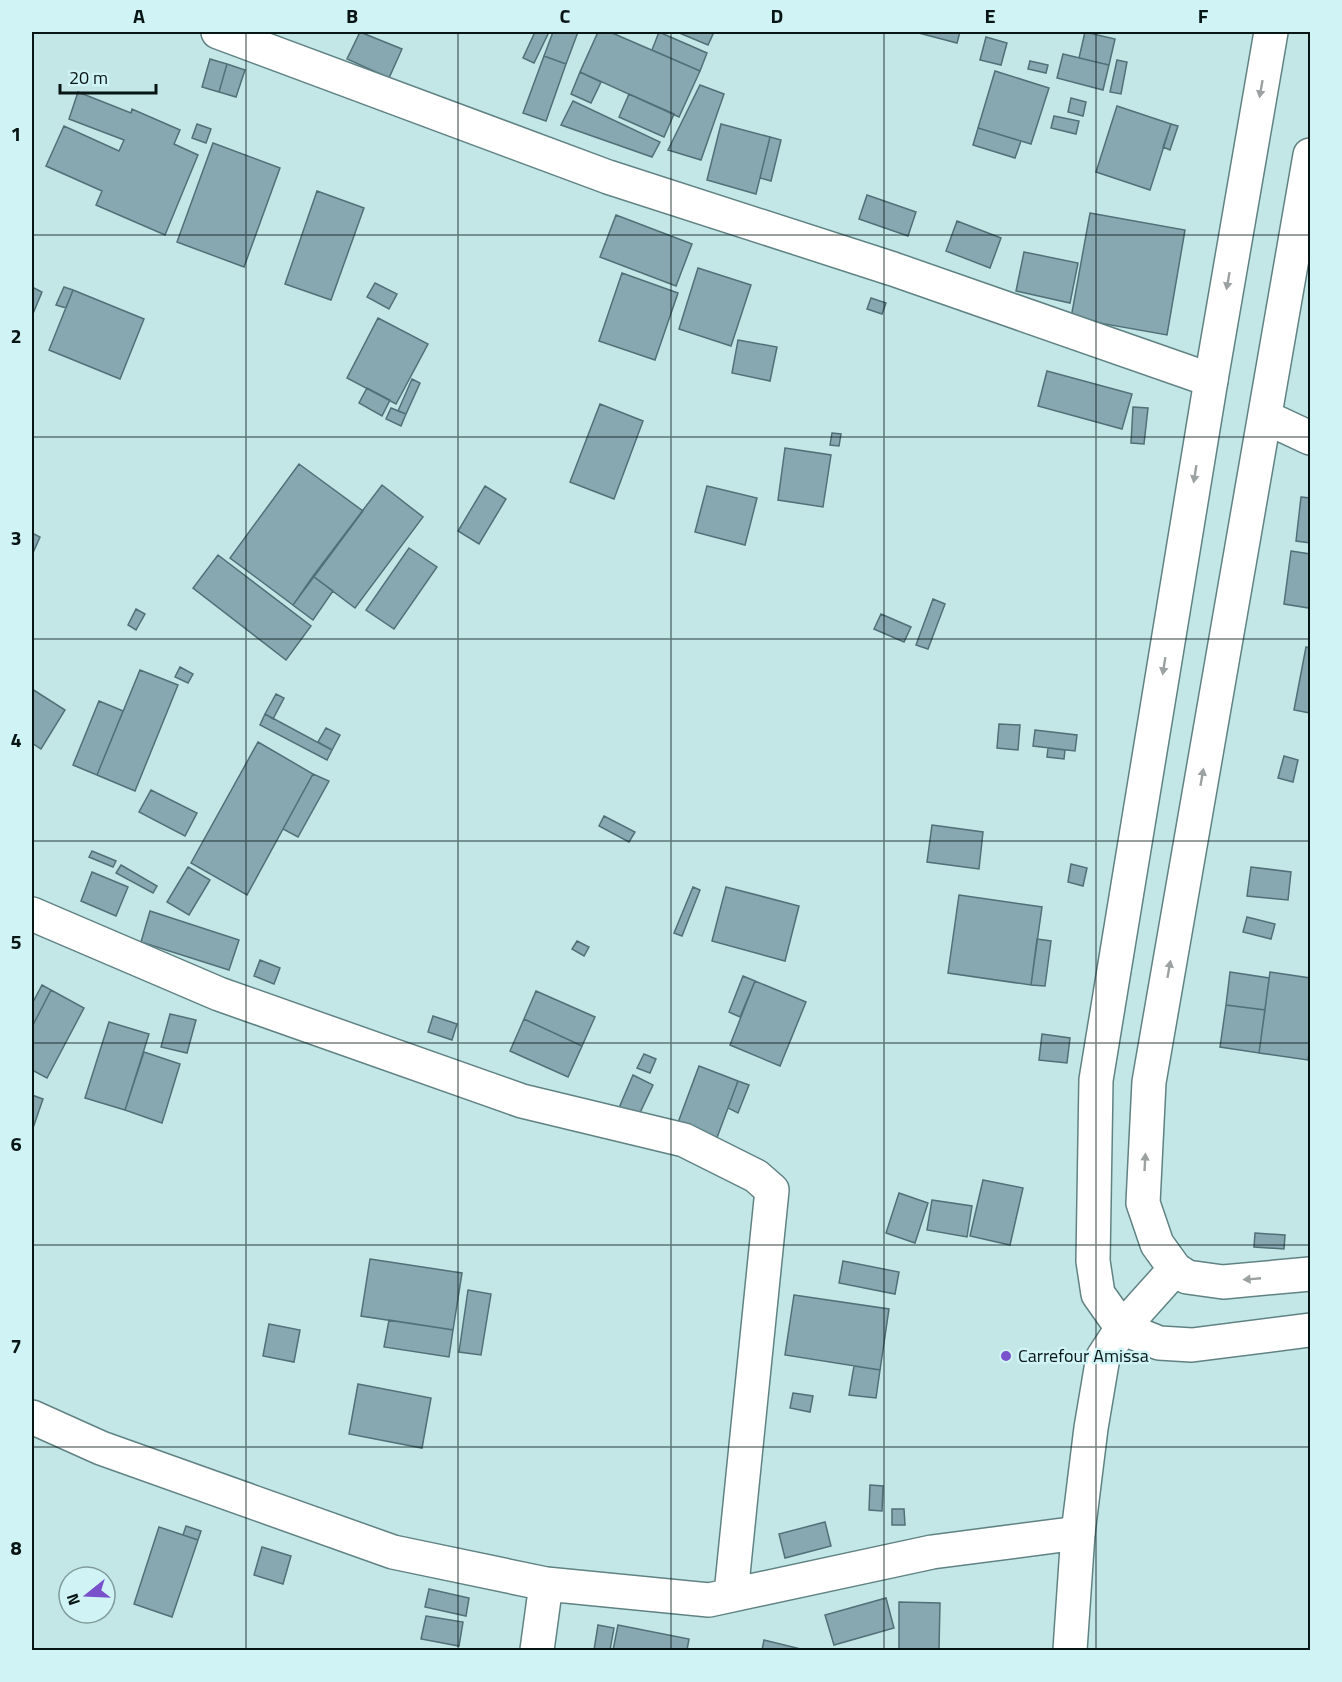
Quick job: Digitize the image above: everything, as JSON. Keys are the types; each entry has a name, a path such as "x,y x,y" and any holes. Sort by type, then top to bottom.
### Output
{"street":[{"path":"218,32 608,177 892,269 1211,380"},
{"path":"1271,32 1211,380 1096,1080 1093,1261 1098,1294 1122,1328 1159,1343 1192,1345 1311,1330"},
{"path":"1311,154 1149,1082 1143,1203 1157,1244 1175,1269 1187,1277 1223,1282 1311,1274"},
{"path":"1265,417 1311,438"},
{"path":"32,914 219,994 522,1101 684,1140 756,1176 772,1190 731,1594"},
{"path":"1070,1650 1078,1533 1091,1428 1103,1357 1122,1328 1175,1269"},
{"path":"32,1417 101,1448 393,1552 546,1584 709,1600 932,1552 1078,1533"},
{"path":"537,1650 546,1584"}],"building":[{"path":"360,32 402,49 389,78 347,59"},
{"path":"535,32 549,32 534,63 523,58"},
{"path":"553,32 578,32 566,64 544,56"},
{"path":"598,32 610,32 700,71 679,117 580,72"},
{"path":"659,32 707,53 700,71 652,50"},
{"path":"677,32 714,32 708,45"},
{"path":"915,32 960,32 957,43"},
{"path":"1085,32 1115,39 1109,65 1079,58"},
{"path":"986,37 1007,43 1001,65 980,60"},
{"path":"1063,54 1109,65 1103,90 1057,78"},
{"path":"544,56 566,64 546,121 523,113"},
{"path":"210,59 227,64 219,92 202,87"},
{"path":"1117,60 1127,62 1121,94 1110,92"},
{"path":"1030,61 1048,65 1046,73 1028,69"},
{"path":"227,64 245,70 236,97 219,92"},
{"path":"995,71 1049,88 1031,144 978,128"},
{"path":"580,72 601,82 591,103 571,94"},
{"path":"700,85 724,94 701,160 668,150"},
{"path":"78,92 131,113 132,109 180,130 174,144 198,155 165,235 96,205 102,191 46,166 64,126 119,151 124,140 69,119"},
{"path":"629,94 674,114 664,137 619,117"},
{"path":"1071,98 1086,102 1083,116 1068,112"},
{"path":"573,101 660,142 652,157 561,125"},
{"path":"1117,106 1171,124 1150,190 1096,172"},
{"path":"1054,116 1079,121 1076,134 1051,128"},
{"path":"197,124 211,129 206,143 192,138"},
{"path":"721,124 770,137 756,194 707,180"},
{"path":"1171,124 1178,126 1170,150 1163,147"},
{"path":"978,128 1021,141 1015,158 973,145"},
{"path":"770,137 781,140 771,181 760,178"},
{"path":"213,143 280,168 244,267 177,242"},
{"path":"317,191 364,208 331,300 285,284"},
{"path":"867,195 916,212 908,236 859,219"},
{"path":"1090,213 1185,230 1167,335 1071,318"},
{"path":"616,215 692,244 676,286 600,257"},
{"path":"957,221 1001,238 990,268 946,251"},
{"path":"1024,252 1078,263 1070,303 1016,291"},
{"path":"698,268 751,285 731,346 679,329"},
{"path":"622,273 678,293 655,360 599,341"},
{"path":"375,283 397,294 389,309 367,297"},
{"path":"32,287 42,292 32,316"},
{"path":"64,287 73,290 66,308 56,305"},
{"path":"73,290 144,319 120,379 49,350"},
{"path":"871,298 886,303 882,314 867,309"},
{"path":"378,318 428,344 396,404 347,378"},
{"path":"738,340 777,347 770,381 732,373"},
{"path":"1047,371 1132,394 1122,429 1038,406"},
{"path":"412,379 420,383 406,414 398,411"},
{"path":"367,388 390,400 382,416 359,403"},
{"path":"600,404 643,421 614,499 570,482"},
{"path":"1133,407 1148,408 1144,444 1131,443"},
{"path":"391,408 406,414 401,426 386,419"},
{"path":"832,433 841,434 839,446 830,445"},
{"path":"785,448 831,455 823,507 778,500"},
{"path":"299,464 363,511 293,605 230,558"},
{"path":"382,485 423,517 355,608 313,576"},
{"path":"485,486 506,499 479,544 458,531"},
{"path":"707,486 757,498 745,545 695,532"},
{"path":"1301,497 1310,498 1310,543 1296,541"},
{"path":"32,533 40,537 32,555"},
{"path":"409,548 437,567 394,629 366,610"},
{"path":"1291,551 1310,554 1309,608 1284,604"},
{"path":"218,555 311,626 286,660 193,588"},
{"path":"313,576 333,591 313,620 293,605"},
{"path":"933,599 945,604 928,649 916,645"},
{"path":"136,609 145,614 136,630 128,625"},
{"path":"881,614 911,627 904,642 874,629"},
{"path":"1306,647 1310,648 1310,713 1294,710"},
{"path":"180,667 193,674 188,683 175,677"},
{"path":"140,670 178,685 135,791 97,775"},
{"path":"32,689 65,710 41,749 32,743"},
{"path":"276,694 284,698 273,719 265,714"},
{"path":"99,701 123,711 97,775 73,765"},
{"path":"265,714 332,750 327,760 260,725"},
{"path":"999,724 1020,725 1018,750 997,748"},
{"path":"326,728 340,735 332,750 318,742"},
{"path":"1035,730 1077,735 1075,751 1033,746"},
{"path":"258,742 313,774 247,895 191,863"},
{"path":"1048,748 1065,750 1064,759 1047,757"},
{"path":"1284,756 1298,760 1293,782 1278,778"},
{"path":"313,774 329,781 298,837 283,829"},
{"path":"151,790 197,813 185,836 139,812"},
{"path":"604,816 635,832 629,842 599,826"},
{"path":"932,825 983,832 979,869 927,862"},
{"path":"92,851 116,861 113,867 89,857"},
{"path":"1071,864 1087,868 1083,886 1068,882"},
{"path":"121,865 157,886 153,893 116,873"},
{"path":"188,867 210,880 189,915 167,902"},
{"path":"1251,867 1291,872 1288,900 1247,896"},
{"path":"92,872 128,887 116,916 81,901"},
{"path":"693,887 700,890 682,936 674,933"},
{"path":"726,887 799,906 785,961 712,941"},
{"path":"959,895 1042,907 1031,985 948,973"},
{"path":"150,911 239,940 229,970 141,942"},
{"path":"1247,917 1275,924 1271,939 1243,932"},
{"path":"1037,939 1051,941 1045,986 1031,985"},
{"path":"577,941 589,947 584,956 572,949"},
{"path":"260,960 280,968 274,984 254,976"},
{"path":"1230,972 1269,978 1265,1010 1226,1005"},
{"path":"1270,972 1310,978 1308,1060 1259,1053"},
{"path":"743,976 755,981 740,1017 729,1012"},
{"path":"755,981 806,1002 780,1066 730,1045"},
{"path":"42,985 51,990 32,1027 32,1004"},
{"path":"51,990 84,1008 47,1078 32,1070 32,1027"},
{"path":"536,991 595,1017 582,1046 524,1019"},
{"path":"1226,1005 1265,1010 1259,1053 1220,1047"},
{"path":"170,1014 196,1020 187,1053 161,1047"},
{"path":"433,1016 457,1024 452,1040 428,1032"},
{"path":"524,1019 582,1046 568,1077 510,1051"},
{"path":"109,1022 149,1034 125,1110 85,1098"},
{"path":"1042,1034 1070,1038 1067,1063 1039,1060"},
{"path":"144,1052 180,1064 162,1123 125,1110"},
{"path":"644,1054 656,1059 650,1073 637,1068"},
{"path":"699,1066 738,1081 715,1143 676,1128"},
{"path":"633,1075 653,1085 638,1117 619,1108"},
{"path":"738,1081 749,1085 738,1113 728,1108"},
{"path":"32,1095 43,1099 32,1131"},
{"path":"983,1180 1023,1188 1010,1245 970,1236"},
{"path":"899,1193 928,1203 915,1243 886,1233"},
{"path":"932,1200 972,1206 967,1237 927,1230"},
{"path":"1255,1233 1285,1235 1284,1249 1254,1247"},
{"path":"370,1259 462,1273 453,1330 361,1316"},
{"path":"843,1261 899,1272 895,1294 839,1283"},
{"path":"468,1290 491,1294 481,1355 459,1352"},
{"path":"794,1295 889,1309 880,1370 785,1355"},
{"path":"389,1320 453,1330 449,1357 384,1347"},
{"path":"269,1324 300,1330 294,1362 263,1356"},
{"path":"854,1366 880,1370 876,1398 849,1395"},
{"path":"358,1384 431,1398 422,1448 349,1434"},
{"path":"793,1393 813,1396 810,1412 790,1408"},
{"path":"870,1485 883,1486 882,1511 869,1510"},
{"path":"892,1509 904,1509 905,1525 892,1525"},
{"path":"825,1522 831,1546 785,1558 779,1534"},
{"path":"186,1526 201,1531 198,1540 183,1535"},
{"path":"159,1527 198,1540 172,1617 134,1604"},
{"path":"262,1547 291,1556 283,1584 254,1575"},
{"path":"429,1589 469,1598 466,1616 425,1607"},
{"path":"886,1598 894,1628 834,1645 825,1615"},
{"path":"899,1602 940,1603 939,1650 899,1650"},
{"path":"426,1616 463,1622 459,1646 421,1639"},
{"path":"598,1625 614,1628 610,1650 594,1650"},
{"path":"618,1625 689,1639 687,1650 613,1650"},
{"path":"764,1640 801,1649 801,1650 762,1650"}],"place":[{"name":"Carrefour Amissa","path":"1006,1356"}]}
